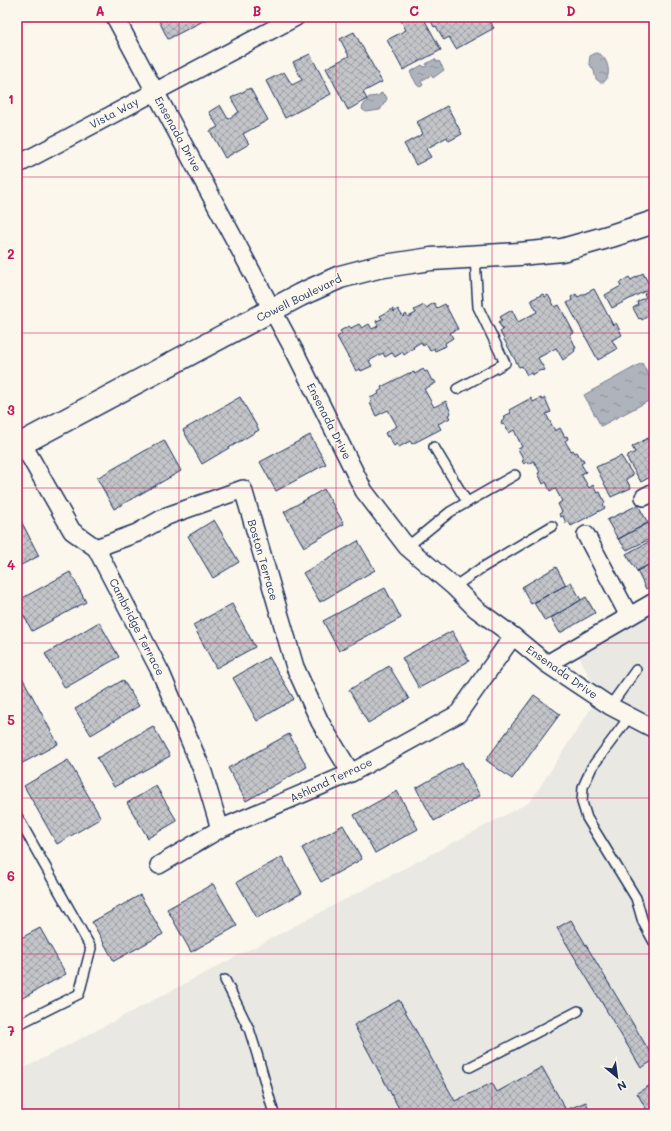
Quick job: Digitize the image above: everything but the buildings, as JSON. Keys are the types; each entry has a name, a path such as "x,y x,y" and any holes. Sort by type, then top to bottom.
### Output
{"main road":[{"name":"Cowell Boulevard","path":"20,445 272,310 340,277 378,267 431,259 562,250 654,222"}],"street":[{"name":"Ensenada Drive","path":"115,17 272,310 364,491 407,547 454,587 476,609 513,636 546,664 610,706 654,729"},
{"name":"Vista Way","path":"17,165 296,17"},
{"name":"Cambridge Terrace","path":"20,445 72,531 96,548 161,673 203,772 220,829"},
{"name":"Boston Terrace","path":"96,548 137,533 167,516 243,489 295,667 320,722 351,773"},
{"path":"586,535 629,616"},
{"path":"546,664 654,602"},
{"name":"Ashland Terrace","path":"159,865 220,829 351,773 458,714 513,636"}],"lane":[{"path":"457,389 505,363 478,307 475,257"},
{"path":"434,447 466,502"},
{"path":"407,547 450,512 515,475"},
{"path":"454,587 480,569 552,526"},
{"path":"610,706 636,670"},
{"path":"630,716 592,767 583,787 582,802 587,818 636,898 643,922 654,942"},
{"path":"17,816 91,948 79,994 17,1025"},
{"path":"225,980 249,1029 258,1054 274,1114"},
{"path":"470,1067 578,1011"}],"shaded area":[{"path":"654,614 654,1114 17,1114 17,1072 530,802 599,696 579,656"}],"water":[{"path":"596,53 603,57 608,65 608,75 604,82 600,82 596,79 594,71 589,63 590,56"},
{"path":"435,59 437,62 439,61 444,70 433,78 431,75 421,81 423,85 420,87 417,85 410,72 422,65 424,67 427,66 426,64"},
{"path":"381,93 386,96 387,99 380,110 366,112 362,109 369,97 378,96"},
{"path":"642,363 654,385 654,398 601,426 584,395"}]}
